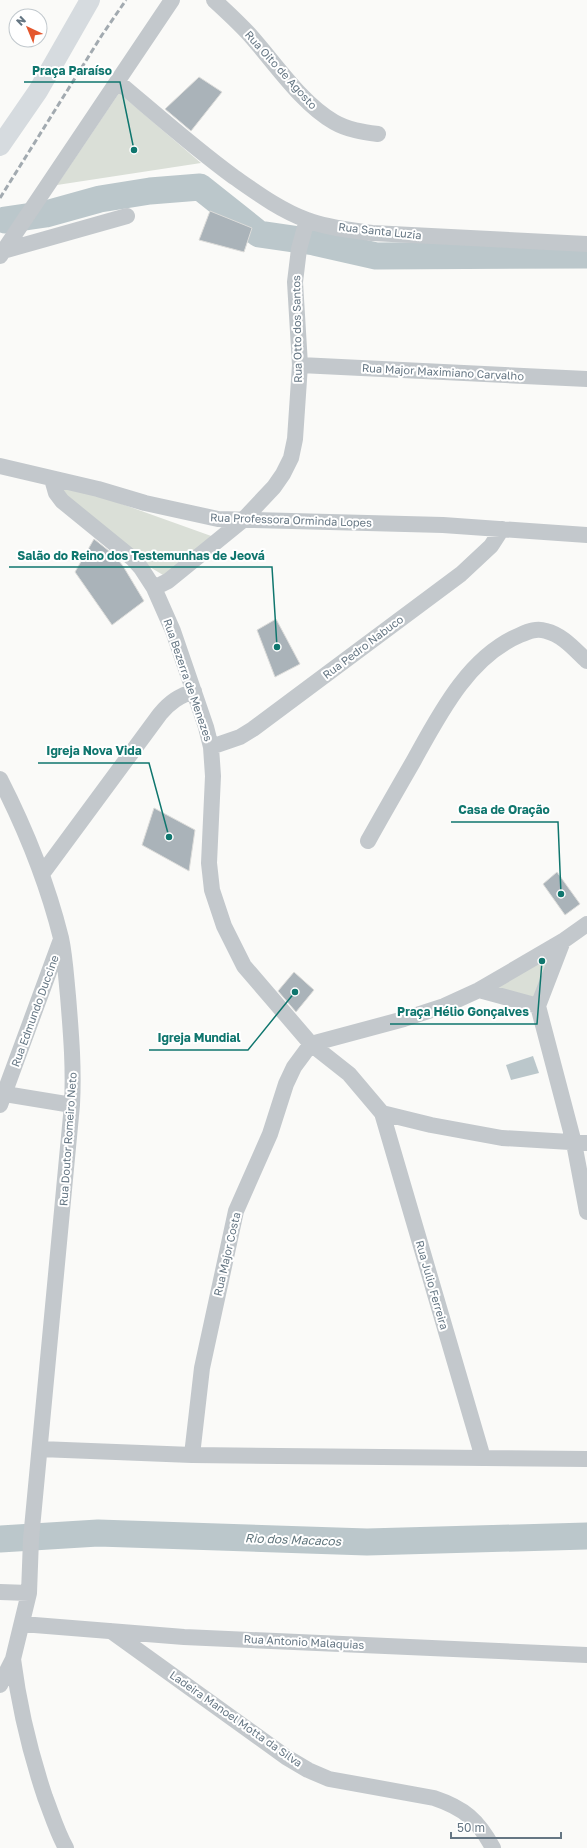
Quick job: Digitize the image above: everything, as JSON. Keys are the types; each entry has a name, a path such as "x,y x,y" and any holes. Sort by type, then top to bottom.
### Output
{"main road":[{"path":"0,146 38,91 90,0"}],"street":[{"path":"2,254 172,0"},
{"name":"Rua Oito de Agosto","path":"214,0 248,33 281,72 321,114 335,123 353,130 378,134"},
{"name":"Rua Santa Luzia","path":"118,82 217,164 256,193 306,225 372,233 587,244"},
{"path":"2,254 127,216"},
{"name":"Rua Otto dos Santos","path":"154,588 168,581 243,520 274,487 291,458 295,439 300,365 295,282 299,249 306,225"},
{"name":"Rua Major Maximiano Carvalho","path":"300,365 587,379"},
{"name":"Rua Professora Orminda Lopes","path":"0,466 192,514 218,519 443,525 587,535"},
{"name":"Rua Bezerra de Menezes","path":"52,479 56,493 62,502 132,558 141,568 154,588 173,631 194,691 211,747 213,776 209,863 212,890 224,926 244,966 311,1044 349,1074 382,1112"},
{"name":"Rua Pedro Nabuco","path":"211,747 235,739 253,729 461,574 491,546 502,529"},
{"path":"368,841 447,703 477,666 496,649 515,637 529,631 546,630 563,638 587,661"},
{"path":"42,874 160,714 170,703 182,695 194,691"},
{"name":"Rua Doutor Romeiro Neto","path":"0,779 4,795 30,842 42,874 61,939 72,1038 74,1072 31,1539 29,1593 13,1659"},
{"path":"311,1044 438,1008 479,990 563,941 587,924"},
{"name":"Rua Edmundo Duccine","path":"3,1100 61,939"},
{"path":"563,941 538,1006 580,1143 587,1212"},
{"path":"479,990 538,1006"},
{"name":"Rua Major Costa","path":"192,1455 202,1368 236,1211 270,1134 286,1084 294,1067 311,1044"},
{"path":"3,1100 72,1105"},
{"path":"382,1112 431,1125 502,1138 580,1143"},
{"name":"Rua Julio Ferreira","path":"382,1112 483,1458"},
{"path":"40,1449 192,1455 587,1458"},
{"path":"0,1592 29,1593"},
{"name":"Rua Antonio Malaquias","path":"22,1624 184,1637 587,1655"},
{"name":"Ladeira Manoel Motta da Silva","path":"110,1630 286,1757 308,1770 329,1779 449,1803 460,1808 470,1816 484,1832 493,1848"},
{"path":"0,1685 13,1659"},
{"path":"13,1659 22,1713 35,1767 58,1834 66,1848"}],"shaded area":[{"path":"119,93 201,163 57,185"},
{"path":"52,479 214,537 168,578 97,535"},
{"path":"558,946 537,1000 492,991"},
{"path":"533,1056 539,1073 511,1080 506,1065"}],"building":[{"path":"199,77 222,92 191,131 165,109"},
{"path":"210,211 252,228 244,252 199,240"},
{"path":"94,539 114,555 123,566 144,601 112,625 75,572"},
{"path":"276,619 300,664 275,677 257,630"},
{"path":"154,808 195,830 189,871 142,845"},
{"path":"557,872 580,904 565,915 543,884"},
{"path":"294,972 314,990 296,1012 278,991"}],"waterway":[{"path":"5,220 46,214 100,199 150,191 200,187 259,234 314,242 376,256 587,255"},
{"name":"Rio dos Macacos","path":"0,1539 98,1533 367,1542 587,1536"}],"railway":[{"path":"0,198 102,35 126,0"}],"place":[{"name":"Praça Paraíso","path":"134,150"},
{"name":"Salão do Reino dos Testemunhas de Jeová","path":"277,647"},
{"name":"Igreja Nova Vida","path":"169,837"},
{"name":"Casa de Oração","path":"561,894"},
{"name":"Praça Hélio Gonçalves","path":"542,961"},
{"name":"Igreja Mundial","path":"295,992"}]}
